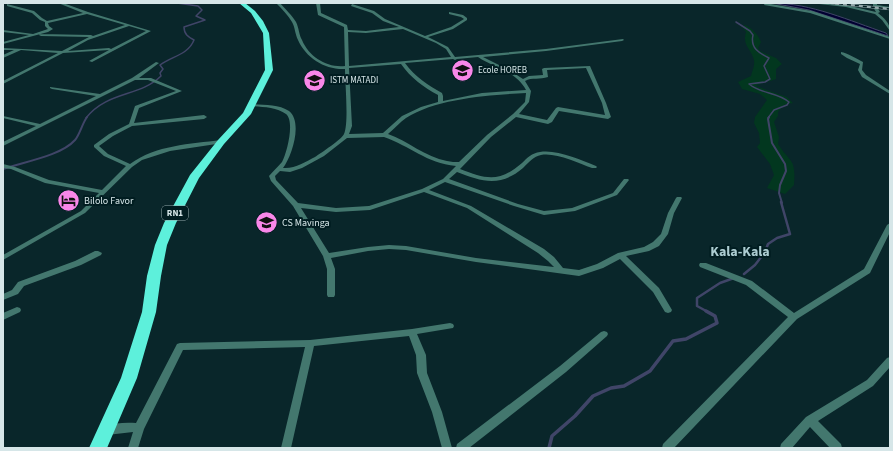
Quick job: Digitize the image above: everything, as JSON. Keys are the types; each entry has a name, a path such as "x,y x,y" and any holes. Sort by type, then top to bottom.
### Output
{"highway":[{"name":"RN1","path":"98,448 129,378 134,363 150,312 154,276 161,246 170,223 194,177 221,142 247,114 269,70 266,33 260,21 253,12 242,3"}],"street":[{"path":"60,3 149,32 112,49 91,61"},
{"path":"278,3 294,22 304,50 325,64 337,68 480,57 622,40"},
{"path":"280,169 290,170 308,163 322,155 346,136 349,126 346,68 347,31 345,25 319,14 318,3"},
{"path":"812,3 846,6 876,13 883,19 890,30"},
{"path":"765,4 811,12 890,38"},
{"path":"3,43 34,35 51,28 47,25 47,22 33,12 8,5"},
{"path":"352,5 373,12 381,18 424,36 447,48 456,59"},
{"path":"875,5 878,12 876,13"},
{"path":"875,5 890,8"},
{"path":"47,22 87,13"},
{"path":"424,36 452,28 466,19 462,16 450,13"},
{"path":"3,83 6,80 95,36 129,25"},
{"path":"346,31 366,32 403,28"},
{"path":"3,31 34,35 95,36"},
{"path":"3,49 64,52 112,49"},
{"path":"3,57 20,49"},
{"path":"842,53 862,63 860,70 864,76 890,94"},
{"path":"480,57 515,75 522,81 529,91"},
{"path":"3,144 99,95 134,79 157,63"},
{"path":"403,63 407,70 418,80 440,94 440,103"},
{"path":"515,115 548,122 558,109 608,117 604,102 588,67 544,69 546,76 529,77 522,81"},
{"path":"131,124 137,107 180,91 149,79 134,79"},
{"path":"52,88 99,95"},
{"path":"384,135 404,117 423,108 482,94 529,91"},
{"path":"296,205 336,210 370,208 424,190 445,180 495,131 515,115 526,102 529,91"},
{"path":"252,105 282,111 292,117 293,130 287,157 280,169 272,176 273,180 296,205 327,256 331,269 331,295"},
{"path":"5,117 39,125"},
{"path":"130,166 106,155 96,146 111,134 131,124 204,117"},
{"path":"346,136 384,135 396,139 428,157 458,166 474,177 499,180 516,173 534,155 544,153 594,166"},
{"path":"3,258 83,212 130,166 144,157 181,147 221,142"},
{"path":"4,166 47,182 104,192"},
{"path":"445,180 516,205 544,213 573,210 601,200 615,194 626,180"},
{"path":"424,190 469,207 541,251 551,259 560,270"},
{"path":"327,256 375,249 406,248 476,260 579,272 587,271 621,255 646,249 656,244 664,234 671,213 679,198"},
{"path":"667,448 794,318 867,271 890,225"},
{"path":"3,297 15,292 21,284 78,263 98,253"},
{"path":"621,255 656,290 668,310"},
{"path":"703,265 749,283 794,318"},
{"path":"3,317 17,310"},
{"path":"133,448 139,428 180,347 310,343 412,332 450,326"},
{"path":"412,332 421,355 422,373 437,412 447,448"},
{"path":"461,448 563,369 604,334"},
{"path":"286,448 310,343"},
{"path":"785,448 810,420 870,383 890,361"},
{"path":"810,420 838,448"},
{"path":"106,430 129,427 139,428"}],"green space":[{"path":"745,25 753,30 758,36 761,42 758,48 760,51 776,58 782,64 776,69 776,79 756,86 787,97 793,103 784,105 778,112 778,116 774,122 779,137 778,144 792,162 794,170 794,185 785,194 767,188 774,175 770,164 757,147 760,143 759,133 754,123 755,117 767,100 760,94 742,89 738,82 751,76 754,65 753,56 745,41 746,32 742,27"}],"shaded area":[{"path":"772,3 816,9 886,33 888,36 809,10"}],"waterway":[{"path":"86,118 94,109 113,98 153,83 161,76 160,73 163,69 160,65 188,49 194,40 187,35 184,27 205,20 196,16 202,10 198,6 177,3"},
{"path":"736,22 750,31 753,35 752,40 756,50 769,58 764,66 770,79 765,82 749,84 759,90 779,96 789,102 787,105 774,110 768,118"},
{"path":"3,169 41,158 69,146 77,138 87,117"},
{"path":"769,117 768,119 772,143 785,164 786,171 780,185 779,193 782,203"},
{"path":"744,274 755,265 765,252 768,244 777,238 790,234 781,202"},
{"path":"708,312 697,306 697,298 720,283 734,278"},
{"path":"549,448 552,436 575,416 593,396 611,388 624,386 650,371 673,341 686,339 717,323 715,316 706,311"}],"railway":[{"path":"831,3 890,9"}],"place":[{"name":"Ecole HOREB","path":"463,70"},
{"name":"ISTM MATADI","path":"314,80"},
{"name":"Bilolo Favor","path":"69,200"},
{"name":"CS Mavinga","path":"267,222"}],"district":[{"name":"Kala-Kala","path":"740,251"}]}
